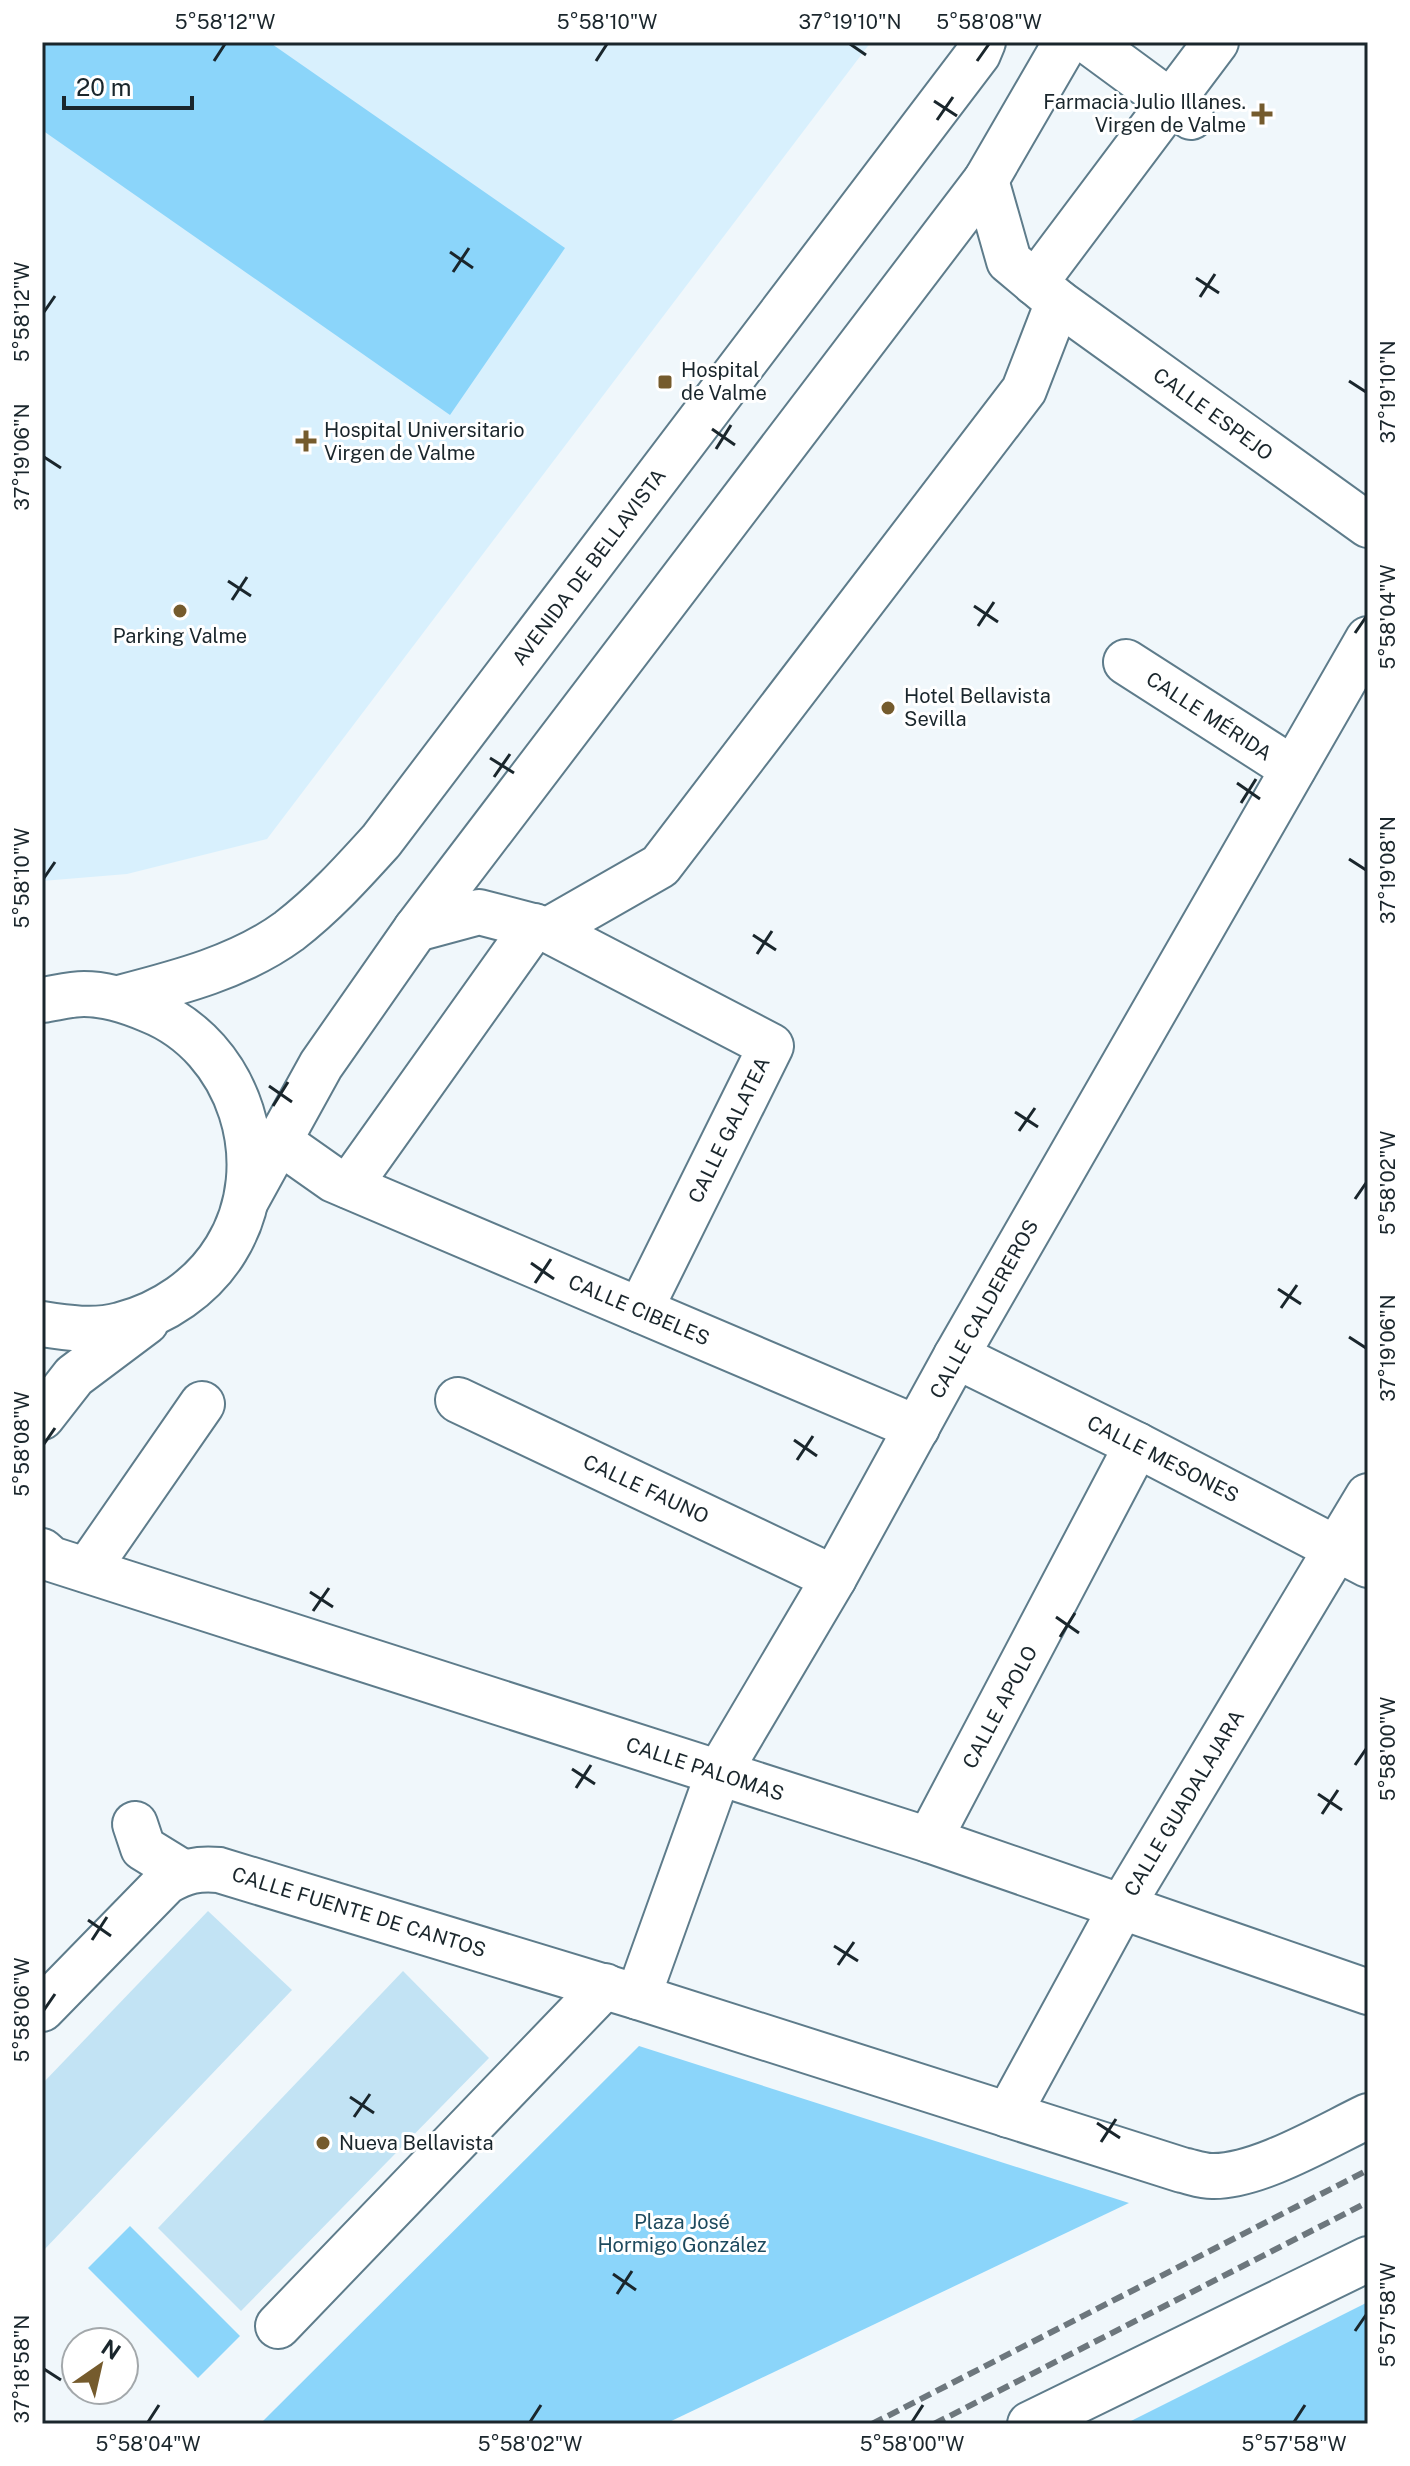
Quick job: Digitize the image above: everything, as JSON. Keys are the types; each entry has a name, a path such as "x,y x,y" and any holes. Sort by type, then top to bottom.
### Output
{"street":[{"name":"AVENIDA DE BELLAVISTA","path":"119,998 182,982 234,961 287,932 338,889 391,828 969,65 983,42"},
{"path":"42,1417 74,1376 198,1285 227,1249 246,1201 321,1065 416,929 986,180 1066,42"},
{"path":"1089,42 1181,110"},
{"path":"349,1186 541,928 660,866 1024,390 1046,293 1181,110 1216,42"},
{"path":"986,180 1009,261 1046,293"},
{"name":"CALLE ESPEJO","path":"1046,293 1368,525"},
{"name":"CALLE CALDEREROS","path":"621,1992 718,1774 834,1578 956,1356 1368,639"},
{"name":"CALLE MÉRIDA","path":"1126,662 1293,769"},
{"path":"416,929 479,912 541,928"},
{"name":"CALLE GALATEA","path":"541,928 771,1046 640,1310"},
{"path":"42,1000 84,994 119,998 169,1018 203,1045 227,1077 244,1116 251,1161 246,1201"},
{"name":"CALLE CIBELES","path":"280,1142 334,1180 917,1428"},
{"path":"42,1324 76,1330 119,1326 168,1306"},
{"name":"CALLE MESONES","path":"956,1356 1353,1557"},
{"name":"CALLE FAUNO","path":"458,1400 834,1578"},
{"path":"87,1570 202,1404"},
{"name":"CALLE APOLO","path":"929,1840 1137,1445"},
{"name":"CALLE GUADALAJARA","path":"1008,2115 1122,1906 1353,1557 1368,1496"},
{"name":"CALLE PALOMAS","path":"42,1551 51,1559 929,1840 1368,1992"},
{"path":"42,2009 166,1882 182,1872 143,1848 135,1824"},
{"name":"CALLE FUENTE DE CANTOS","path":"182,1872 199,1868 219,1870 621,1992 1182,2170 1211,2176 1239,2174 1368,2116"},
{"path":"278,2326 621,1992"},
{"path":"1030,2424 1368,2259"}],"shaded area":[{"name":"Hospital Universitario Virgen de Valme","path":"42,42 871,42 267,839 127,874 42,881"}],"green space":[{"path":"42,42 269,42 565,248 450,415 42,130"},
{"name":"Plaza José Hormigo González","path":"639,2046 1129,2203 665,2424 260,2424"},
{"path":"130,2226 240,2336 198,2378 88,2268"},
{"path":"1368,2302 1368,2424 1125,2424"}],"building":[{"path":"208,1911 292,1990 42,2252 42,2084"},
{"name":"Nueva Bellavista","path":"403,1971 489,2058 241,2311 158,2228"}],"railway":[{"path":"872,2424 1368,2170"},
{"path":"934,2424 1368,2202"}],"place":[{"name":"Farmacia Julio Illanes. Virgen de Valme","path":"1262,114"},
{"name":"Hospital de Valme","path":"665,382"},
{"name":"Hospital Universitario Virgen de Valme","path":"306,441"},
{"name":"Parking Valme","path":"180,611"},
{"name":"Hotel Bellavista Sevilla","path":"888,708"},
{"name":"Nueva Bellavista","path":"323,2143"}]}
